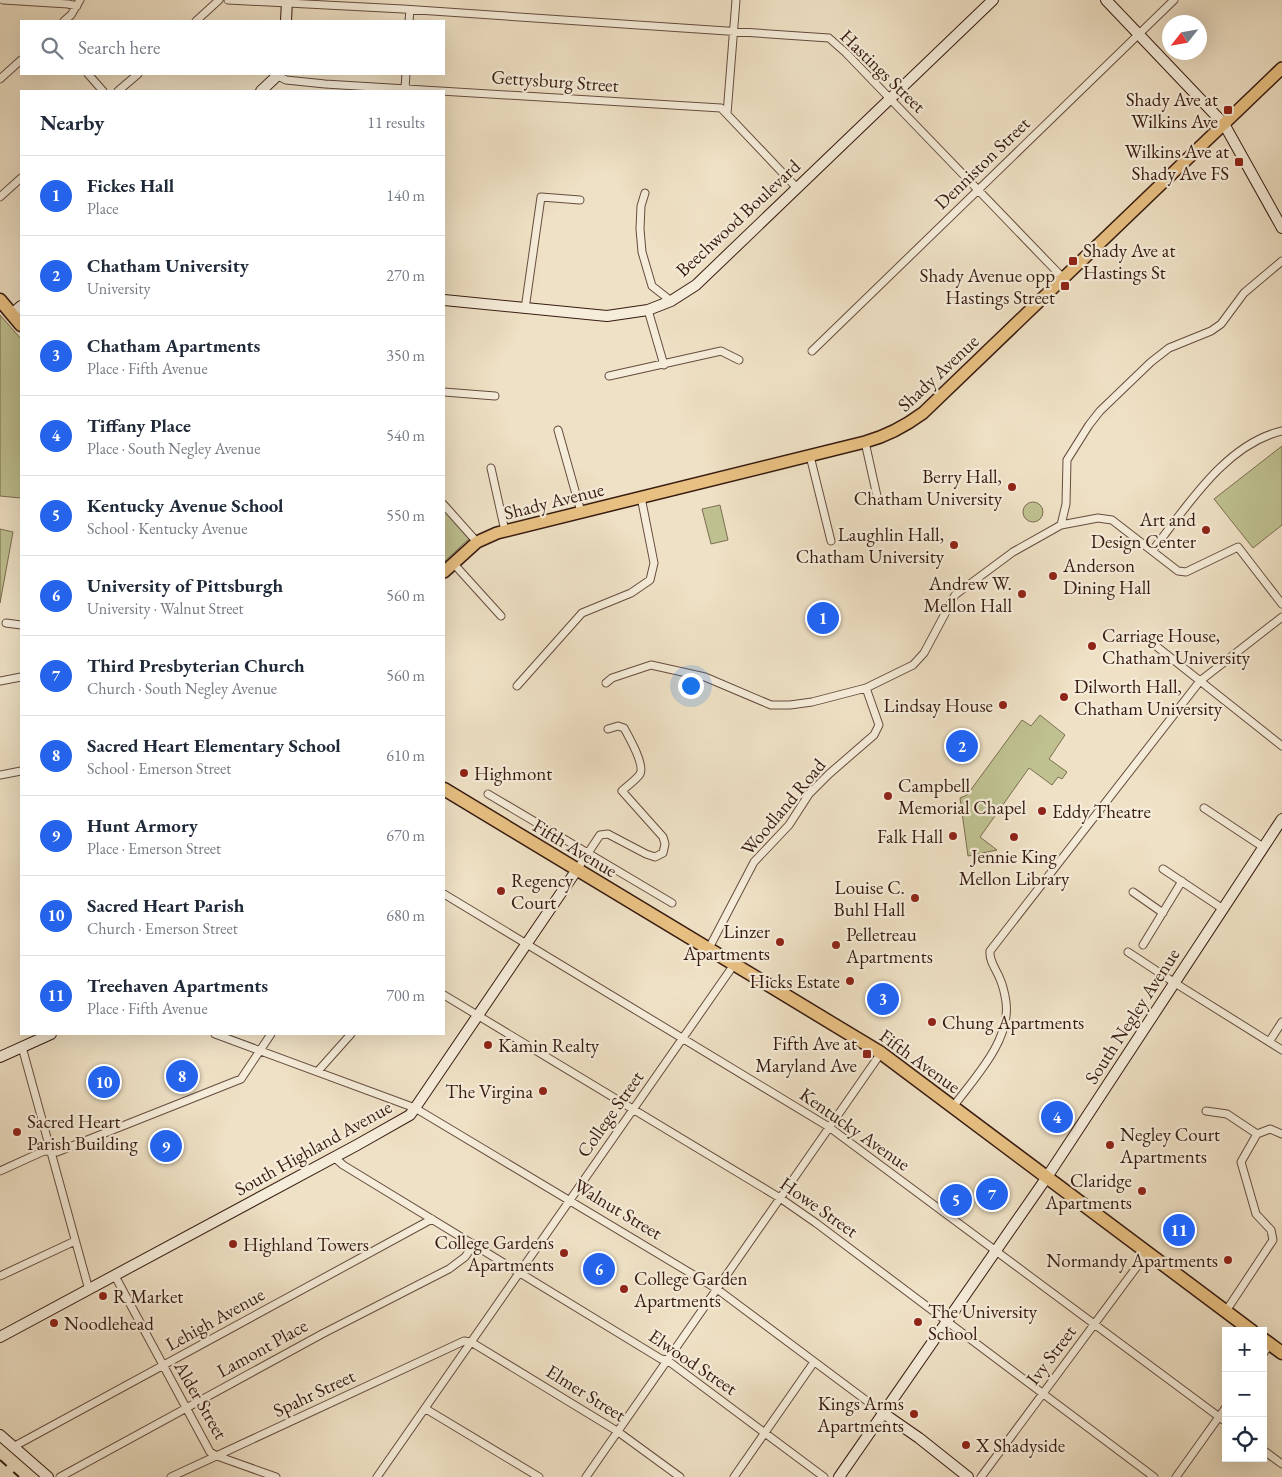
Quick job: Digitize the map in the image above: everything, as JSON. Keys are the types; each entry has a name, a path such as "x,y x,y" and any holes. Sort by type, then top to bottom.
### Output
{"highway":[{"path":"0,300 17,310"},
{"name":"Fifth Avenue","path":"445,790 733,966 881,1053 1247,1327"},
{"path":"1267,1346 1282,1353"}],"main road":[{"name":"Beechwood Boulevard","path":"445,300 608,316 648,310 670,301 696,285 993,0"},
{"path":"1106,0 1224,124 1282,228"},
{"path":"286,20 287,2"},
{"name":"Shady Avenue","path":"445,571 477,542 489,536 865,442 905,427 923,413 1282,68"},
{"path":"262,90 279,75"},
{"name":"South Negley Avenue","path":"839,1477 1046,1177 1282,819"},
{"name":"South Highland Avenue","path":"0,1338 335,1158 410,1115 479,1017 576,871"},
{"path":"0,1057 49,1035"},
{"name":"Walnut Street","path":"883,1413 919,1438 968,1477"},
{"path":"0,1435 48,1477"}],"street":[{"path":"3,0 79,3"},
{"path":"197,20 218,0"},
{"name":"Hastings Street","path":"228,0 287,2 829,38 890,98 1063,278"},
{"path":"727,114 736,0"},
{"name":"Denniston Street","path":"812,350 1174,0"},
{"path":"65,20 79,3"},
{"path":"409,20 410,10"},
{"path":"0,79 20,61"},
{"path":"89,75 101,90"},
{"path":"119,90 137,75"},
{"name":"Gettysburg Street","path":"279,75 286,80 437,90"},
{"path":"405,88 406,75"},
{"name":"Gettysburg Street","path":"445,91 721,108 797,188"},
{"path":"0,197 20,179"},
{"path":"645,193 641,206 642,252 652,286 670,301"},
{"path":"525,309 541,196 580,200"},
{"path":"1061,525 1066,504 1067,460 1088,425 1151,362 1169,348 1211,331 1221,324 1244,293 1282,261"},
{"path":"648,310 664,365"},
{"path":"609,376 721,351 739,360"},
{"path":"445,392 495,396"},
{"path":"558,430 581,512"},
{"path":"1152,551 1210,478 1228,461 1269,434 1282,431"},
{"path":"865,442 878,496"},
{"path":"810,456 831,541"},
{"path":"491,468 505,531"},
{"path":"517,686 582,613 631,593 650,580 654,563 641,497"},
{"path":"445,506 477,542"},
{"path":"606,683 612,678 651,665 705,677 770,705 812,702 866,688 914,666 924,653 955,595 1013,552 1061,525 1098,518 1112,520 1178,571 1186,572 1238,547 1282,604"},
{"path":"453,563 501,616"},
{"path":"953,1107 1000,1040 1005,1022 1006,1003 1001,981 990,958 990,950 1200,681 1282,617"},
{"path":"6,623 20,625"},
{"path":"1156,646 1282,746"},
{"path":"0,681 20,677"},
{"name":"Woodland Road","path":"708,950 754,862 789,825 809,794 874,735 879,725 866,688"},
{"path":"576,871 600,835 608,834 646,854 655,856 663,853 666,844 664,837 622,791 640,774 641,767 631,740 624,728 618,726 608,729"},
{"path":"0,775 20,771"},
{"path":"488,794 672,903"},
{"path":"1204,808 1263,847"},
{"path":"1163,869 1223,909"},
{"path":"1143,945 1182,881"},
{"path":"1133,892 1163,913"},
{"name":"Kentucky Avenue","path":"445,895 829,1127 1222,1419"},
{"path":"1128,952 1282,1050"},
{"name":"College Street","path":"377,1477 733,966"},
{"name":"Howe Street","path":"445,997 780,1198 1154,1477"},
{"path":"1269,1042 1282,1022"},
{"name":"Walnut Street","path":"218,1035 415,1108 716,1289 883,1413"},
{"path":"0,1171 44,1151 57,1152 241,1078 271,1035"},
{"path":"318,1071 349,1035"},
{"path":"22,1047 89,1290"},
{"path":"586,1477 881,1053"},
{"path":"1206,1111 1227,1114 1257,1134"},
{"path":"1226,1311 1273,1240 1271,1230 1256,1214 1241,1162 1257,1134 1270,1129 1282,1134"},
{"name":"Elwood Street","path":"335,1158 340,1163 661,1359 667,1360 824,1477"},
{"name":"Lehigh Avenue","path":"13,1447 432,1219"},
{"path":"0,1276 75,1241"},
{"name":"Lamont Place","path":"60,1477 322,1334 449,1269 465,1257 474,1244"},
{"name":"Ivy Street","path":"981,1477 1147,1253"},
{"name":"Alder Street","path":"115,1276 210,1452 276,1477"},
{"name":"Spahr Street","path":"171,1477 464,1341 471,1342"},
{"name":"Elmer Street","path":"471,1342 617,1431 680,1477"},
{"path":"734,1477 814,1362"},
{"path":"426,1409 539,1477"},
{"path":"1176,1477 1222,1413"},
{"path":"1267,1453 1282,1464"}],"green space":[{"path":"0,315 20,338 20,498 0,496"},
{"path":"1282,446 1282,525 1253,548 1214,499"},
{"path":"445,500 474,534 445,561"},
{"path":"1029,502 1037,502 1043,508 1043,516 1037,522 1029,522 1023,516 1023,508"},
{"path":"720,505 728,540 711,544 702,509"},
{"path":"0,529 13,532 0,603"},
{"path":"1040,715 1065,735 1049,759 1067,772 1062,779 1058,777 1052,785 1029,768 980,837 997,850 968,856 960,798 967,795 1022,720 1031,726"}],"railway":[{"path":"0,1460 19,1477"}],"place":[{"name":"Shady Ave at Wilkins Ave","path":"1228,110"},
{"name":"Wilkins Ave at Shady Ave FS","path":"1239,162"},
{"name":"Shady Ave at Hastings St","path":"1073,261"},
{"name":"Shady Avenue opp Hastings Street","path":"1065,286"},
{"name":"Berry Hall, Chatham University","path":"1012,487"},
{"name":"Art and Design Center","path":"1206,530"},
{"name":"Laughlin Hall, Chatham University","path":"954,545"},
{"name":"Anderson Dining Hall","path":"1053,576"},
{"name":"Andrew W. Mellon Hall","path":"1022,594"},
{"name":"Fickes Hall","path":"823,618"},
{"name":"Carriage House, Chatham University","path":"1092,646"},
{"name":"Dilworth Hall, Chatham University","path":"1064,697"},
{"name":"Lindsay House","path":"1003,705"},
{"name":"Chatham University","path":"962,746"},
{"name":"Highmont","path":"464,773"},
{"name":"Campbell Memorial Chapel","path":"888,796"},
{"name":"Eddy Theatre","path":"1042,811"},
{"name":"Falk Hall","path":"953,836"},
{"name":"Jennie King Mellon Library","path":"1014,837"},
{"name":"Regency Court","path":"501,891"},
{"name":"Louise C. Buhl Hall","path":"915,898"},
{"name":"Linzer Apartments","path":"780,942"},
{"name":"Pelletreau Apartments","path":"836,945"},
{"name":"Hicks Estate","path":"850,981"},
{"name":"Chatham Apartments","path":"883,999"},
{"name":"Chung Apartments","path":"932,1022"},
{"name":"Kamin Realty","path":"488,1045"},
{"name":"Fifth Ave at Maryland Ave","path":"867,1054"},
{"name":"Sacred Heart Elementary School","path":"182,1076"},
{"name":"Sacred Heart Parish","path":"104,1082"},
{"name":"The Virgina","path":"543,1091"},
{"name":"Tiffany Place","path":"1057,1117"},
{"name":"Sacred Heart Parish Building","path":"17,1132"},
{"name":"Negley Court Apartments","path":"1110,1145"},
{"name":"Hunt Armory","path":"166,1146"},
{"name":"Claridge Apartments","path":"1142,1191"},
{"name":"Third Presbyterian Church","path":"992,1194"},
{"name":"Kentucky Avenue School","path":"956,1200"},
{"name":"Treehaven Apartments","path":"1179,1230"},
{"name":"Highland Towers","path":"233,1244"},
{"name":"College Gardens Apartments","path":"564,1253"},
{"name":"Normandy Apartments","path":"1228,1260"},
{"name":"University of Pittsburgh","path":"599,1269"},
{"name":"College Garden Apartments","path":"624,1289"},
{"name":"R Market","path":"103,1296"},
{"name":"The University School","path":"918,1322"},
{"name":"Noodlehead","path":"54,1323"},
{"name":"Kings Arms Apartments","path":"914,1414"},
{"name":"X Shadyside","path":"966,1445"}]}
